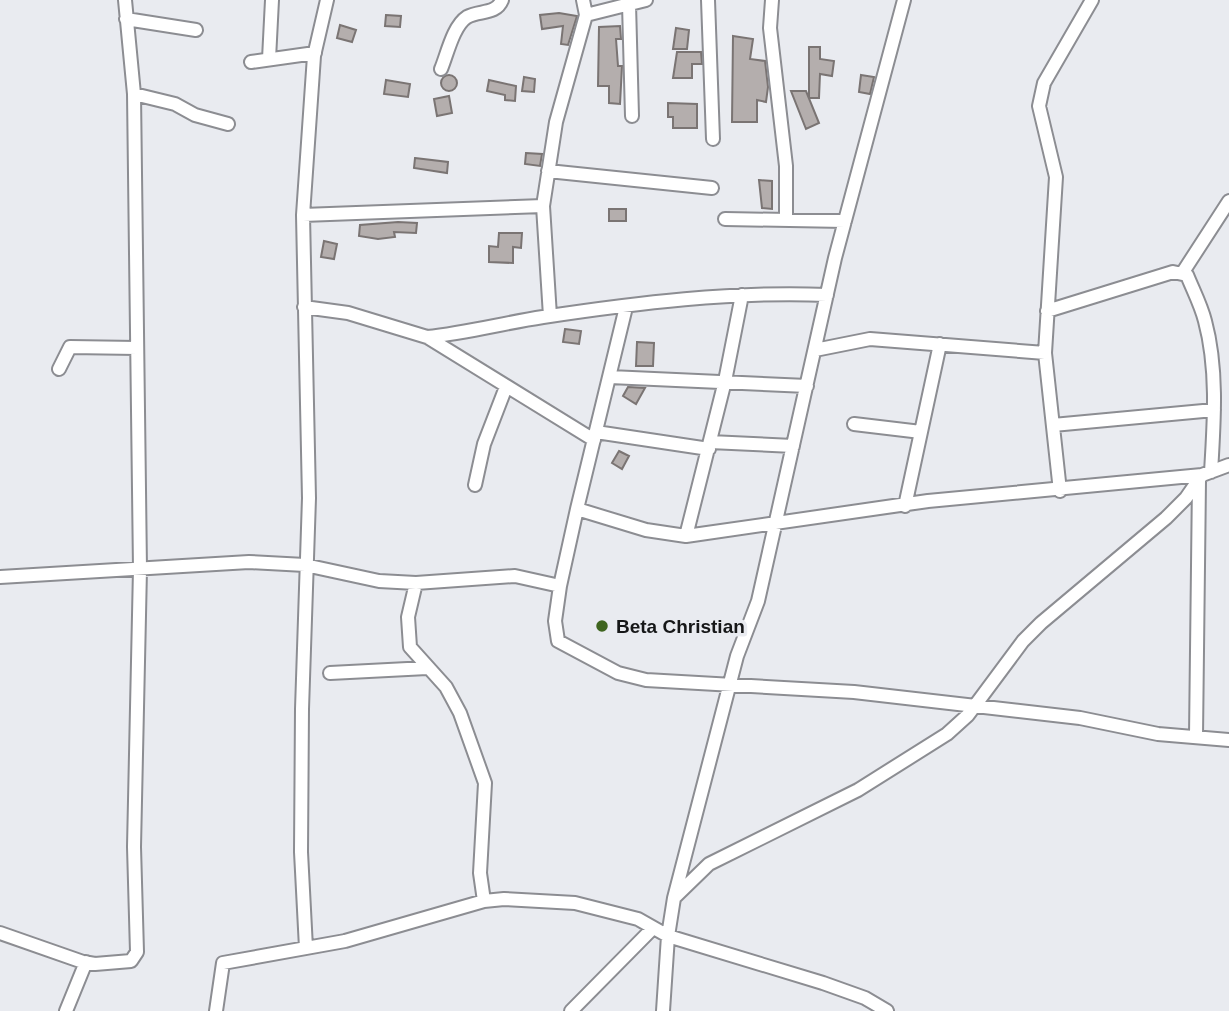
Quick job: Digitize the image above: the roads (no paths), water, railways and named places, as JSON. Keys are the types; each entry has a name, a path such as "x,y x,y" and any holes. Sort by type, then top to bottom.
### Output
{"street":[{"path":"0,933 86,962 122,963 131,961 136,952 134,847 140,569 134,94 125,0"},
{"path":"269,59 272,0"},
{"path":"306,948 301,852 305,565 309,498 303,215 315,53 327,0"},
{"path":"440,69 467,17 494,10 502,0"},
{"path":"550,316 543,206 563,94 586,15 583,0"},
{"path":"586,15 646,0"},
{"path":"708,0 713,139"},
{"path":"772,0 770,28 786,166 786,220"},
{"path":"663,1011 668,936 674,898 730,684 758,601 778,524 827,295 904,0"},
{"path":"1060,491 1045,353 1057,191 1054,162 1039,106 1040,94 1092,0"},
{"path":"629,4 632,116"},
{"path":"126,19 196,30"},
{"path":"251,62 315,53"},
{"path":"134,94 175,104 195,115 228,124"},
{"path":"548,171 712,188"},
{"path":"1183,272 1229,201"},
{"path":"303,215 543,206"},
{"path":"725,219 845,221"},
{"path":"1047,311 1173,272 1183,272 1187,275 1205,321 1214,410 1204,476 1196,736"},
{"path":"427,337 550,316 626,307 742,295 827,295"},
{"path":"686,536 725,381 742,295"},
{"path":"304,307 348,313 427,337 506,387 595,436 710,445 793,446"},
{"path":"626,307 560,586 555,621 560,643 618,673 636,678 811,688 1080,718 1158,734 1229,740"},
{"path":"815,350 870,339 1045,353"},
{"path":"905,506 940,344"},
{"path":"59,369 70,347 137,348"},
{"path":"610,377 807,386"},
{"path":"475,485 484,443 506,387"},
{"path":"1053,425 1214,410"},
{"path":"854,424 921,432"},
{"path":"577,509 646,530 686,536 928,501 1204,476 1229,466"},
{"path":"674,898 709,864 858,790 947,734 975,706 1023,641 1166,518 1204,476"},
{"path":"0,577 248,562 305,565 379,581 416,583 515,576 560,586"},
{"path":"416,583 407,629 410,647 446,687 460,713 485,783 480,873 484,901"},
{"path":"330,673 427,668"},
{"path":"216,1011 223,963 345,941 484,901 504,899 599,907 638,919 668,936 823,982 864,998 887,1011"},
{"path":"571,1011 653,928"},
{"path":"66,1011 86,962"}],"place":[{"name":"Beta Christian","path":"602,626"}]}
